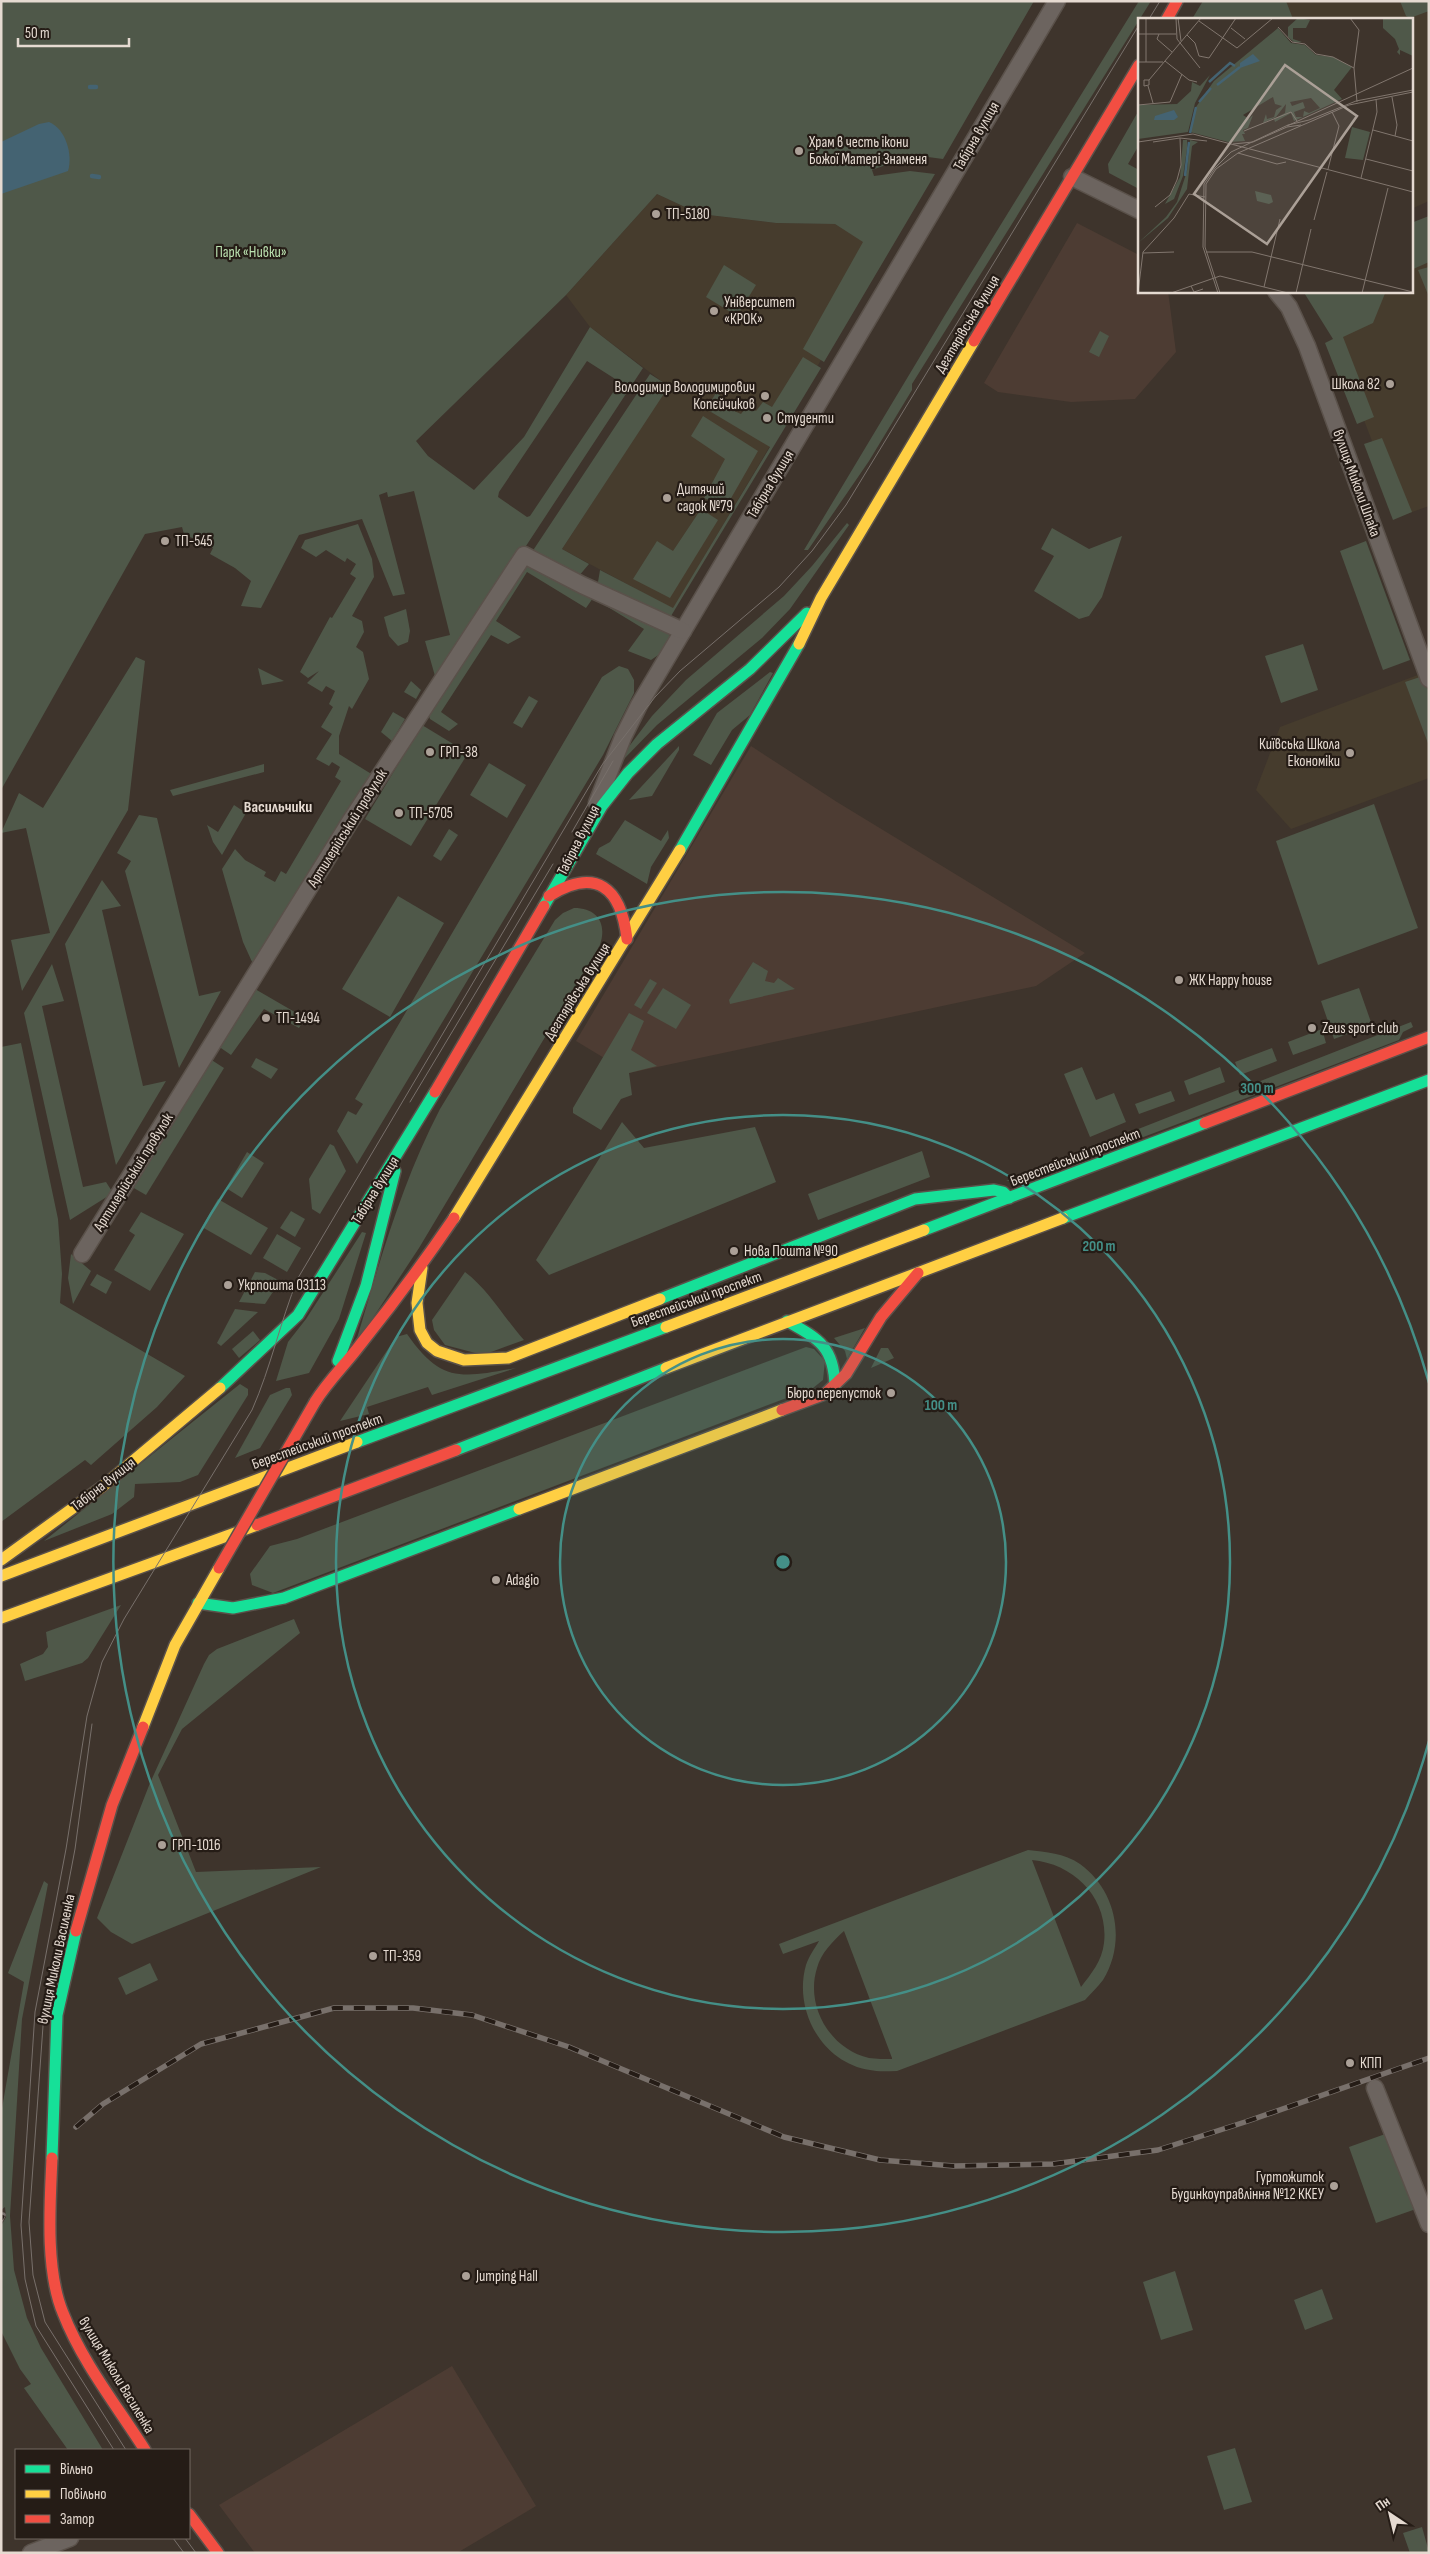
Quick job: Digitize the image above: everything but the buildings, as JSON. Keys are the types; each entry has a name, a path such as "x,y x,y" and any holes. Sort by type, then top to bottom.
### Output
{"main road":[{"path":"1168,18 1177,1"},
{"name":"Дегтярівська вулиця","path":"219,1568 315,1402 330,1380 360,1347 422,1265 627,939 758,719 796,650 821,598 1138,68"},
{"name":"Дегтярівська вулиця","path":"587,829 628,773 657,744 750,669 821,598"},
{"name":"Табірна вулиця","path":"1,1560 102,1487 150,1448 286,1327 309,1298 402,1148 550,896 587,829"},
{"path":"550,896 569,884 584,882 599,885 612,895 621,906 626,918 627,939"},
{"name":"Берестейський проспект","path":"1,1576 1009,1198 1429,1037"},
{"path":"1,1618 362,1487 787,1321 1429,1080"},
{"name":"Дегтярівська вулиця","path":"330,1380 366,1286 402,1148"},
{"path":"422,1265 417,1296 417,1314 421,1335 431,1346 446,1357 486,1361 508,1358 915,1199 994,1190 1003,1192 1009,1198"},
{"path":"198,1603 233,1608 284,1598 825,1394 846,1374 881,1317 918,1273"},
{"path":"787,1321 819,1339 828,1348 833,1358 835,1386"},
{"name":"вулиця Миколи Василенка","path":"144,2449 86,2358 62,2312 53,2269 50,2215 57,2015 82,1904 112,1805 175,1645 219,1568"},
{"path":"190,2515 218,2553"}],"street":[{"name":"Табірна вулиця","path":"587,829 623,737 660,669 1057,1"},
{"path":"1072,177 1138,210"},
{"name":"вулиця Миколи Шпака","path":"1277,292 1289,307 1301,331 1429,679"},
{"name":"Артилерійський провулок","path":"82,1254 351,820 524,555 582,585 683,631"},
{"path":"1375,2088 1429,2224"},
{"path":"30,2553 67,2539"}],"shaded area":[{"path":"1203,1 1429,1 1429,201 1412,209 1412,18 1193,18"},
{"name":"Університет «КРОК»","path":"657,194 700,214 776,223 835,224 884,254 673,609 562,549 668,386 590,327 566,295"},
{"name":"Школа 82","path":"1429,216 1429,506 1401,516 1333,340 1366,292 1412,292 1412,227"},
{"path":"1077,223 1138,254 1138,292 1168,292 1176,352 1135,399 1071,402 998,392 984,383"},
{"name":"Київська Школа Економіки","path":"1423,673 1429,689 1429,778 1291,829 1256,790 1280,727"},
{"path":"751,746 837,802 1085,953 1036,986 629,1073 576,1041"},
{"path":"452,2366 536,2506 457,2553 255,2553 219,2505"}],"green space":[{"name":"Парк «Нивки»","path":"1,1 1034,1 943,159 913,155 872,170 874,176 910,171 935,174 824,362 803,349 863,242 835,224 776,223 700,214 657,194 566,295 416,441 428,456 474,490 524,437 590,327 643,368 524,549 435,676 425,641 450,635 414,491 388,497 387,492 379,495 405,594 393,596 362,519 299,535 261,608 241,606 251,581 235,568 210,554 213,548 184,534 182,527 145,534 1,790","holes":["587,361 620,382 530,516 527,517 498,497 499,492"]},
{"path":"1139,1 1151,1 1140,18 1138,18 1138,22 912,384 912,390 869,461 808,550 804,550 945,315"},
{"path":"1203,1 1286,1 1293,18 1193,18"},
{"path":"1400,1 1429,1 1429,11 1410,18 1406,16"},
{"path":"1138,112 1138,147 1128,164 1138,169 1138,188 1109,173 1108,164"},
{"path":"1429,216 1429,262 1412,270 1412,223"},
{"path":"724,265 756,285 737,316 706,297"},
{"path":"1429,267 1429,297 1418,270"},
{"path":"1304,292 1386,292 1373,323 1343,337 1374,417 1357,424 1325,343 1333,339"},
{"path":"1100,331 1109,336 1099,357 1089,352"},
{"path":"803,357 821,368 671,616 667,617 597,588 600,570 673,608 770,447 706,409 716,393 734,404 732,410 741,414 747,406 756,411 763,402 772,407"},
{"path":"650,374 669,386 562,549 589,564 578,577 536,557 534,549"},
{"path":"703,416 758,451 726,507 704,498 725,459 691,436"},
{"path":"1382,438 1412,512 1393,520 1364,444"},
{"path":"701,509 718,520 670,598 633,579 657,541 673,551"},
{"path":"847,523 849,525 790,609 762,638 657,725 623,760 621,757 652,716 686,680 784,596 812,566"},
{"path":"358,524 372,559 374,577 352,616 362,621 364,632 356,647 363,652 369,679 352,709 349,706 339,736 339,754 373,775 253,964 243,942 222,869 235,849 245,860 266,872 264,876 275,882 281,871 286,874 341,781 335,777 340,767 332,762 329,766 316,759 332,734 321,727 333,707 329,704 335,691 326,686 322,692 307,683 319,671 308,678 300,672 330,617 332,618 356,578 350,574 356,564 347,558 345,562 326,550 316,557 301,548 305,540"},
{"path":"1052,528 1089,549 1122,536 1102,597 1089,616 1079,619 1034,591 1054,556 1041,549"},
{"path":"1366,541 1410,660 1383,670 1340,551"},
{"path":"524,562 669,630 668,644 660,654 651,660 628,651 644,629 593,598 586,608 527,572 496,621 521,637 508,644 491,635 441,712 458,724 449,731 430,719 428,713"},
{"path":"406,609 410,631 408,642 398,646 389,636 384,617"},
{"path":"1303,644 1318,690 1281,703 1265,656"},
{"path":"136,657 145,661 128,810 22,991 11,940 50,933 26,828 1,833 19,793 43,808"},
{"path":"619,666 628,669 634,680 634,693 603,755 357,1164 337,1131 348,1111 356,1115 363,1104 355,1099 602,677"},
{"path":"258,668 284,681 262,685"},
{"path":"770,672 773,673 750,715 732,730 711,765 693,755 717,713"},
{"path":"1423,676 1429,692 1429,746 1405,682"},
{"path":"411,681 421,690 416,699 404,692"},
{"path":"529,696 538,701 522,728 513,723"},
{"path":"393,712 405,719 392,741 381,732"},
{"path":"422,725 468,753 411,846 365,819"},
{"path":"679,746 679,750 652,796 629,800"},
{"path":"489,763 526,785 507,818 470,795"},
{"path":"264,764 264,772 173,796 170,790"},
{"path":"1374,804 1418,928 1318,965 1276,841"},
{"path":"234,805 246,813 222,855 213,842 207,825 218,832"},
{"path":"139,815 157,818 199,996 221,991 179,1068 125,871 131,861 117,853"},
{"path":"625,820 661,841 668,830 669,838 651,867 647,884 596,854 599,848 610,842"},
{"path":"449,829 458,835 441,861 433,856"},
{"path":"102,880 121,906 102,910 143,1086 166,1081 116,1165 65,944"},
{"path":"398,896 444,923 390,1017 342,989"},
{"path":"574,908 589,911 599,919 602,930 600,945 419,1248 355,1345 402,1195 440,1109 555,920 563,913"},
{"path":"753,962 768,971 765,981 774,983 778,978 795,989 730,1004 729,1000"},
{"path":"52,964 64,1001 42,1006 83,1187 106,1182 113,1193 70,1220 24,1013"},
{"path":"650,979 657,983 641,1009 634,1005"},
{"path":"663,988 691,1005 676,1029 647,1013"},
{"path":"1359,988 1372,1025 1334,1039 1321,1001"},
{"path":"255,989 305,1018 299,1028 264,1009 231,1055 218,1046"},
{"path":"629,1013 644,1021 631,1050 657,1066 629,1073 632,1095 621,1099 601,1130 573,1113 573,1108"},
{"path":"1411,1022 1413,1027 1403,1032 1399,1040 1030,1180 1006,1181"},
{"path":"1322,1029 1326,1043 1293,1055 1288,1042"},
{"path":"21,1043 58,1219 62,1274 60,1303 185,1376 157,1407 91,1465 85,1460 1,1522 1,1047"},
{"path":"1272,1048 1277,1061 1240,1075 1235,1062"},
{"path":"256,1058 278,1069 271,1079 251,1067"},
{"path":"210,1059 224,1068 146,1195 132,1187"},
{"path":"1082,1067 1096,1100 1114,1093 1126,1122 1090,1137 1064,1074"},
{"path":"1220,1067 1225,1082 1189,1095 1184,1081"},
{"path":"1171,1091 1175,1101 1139,1114 1135,1104"},
{"path":"622,1122 644,1148 755,1127 776,1182 549,1275 536,1260"},
{"path":"330,1144 334,1146 346,1171 320,1214 312,1209 309,1179"},
{"path":"922,1151 930,1177 818,1220 808,1194"},
{"path":"247,1152 264,1163 242,1198 226,1188"},
{"path":"218,1199 268,1228 251,1255 202,1227"},
{"path":"291,1211 305,1219 295,1237 280,1228"},
{"path":"141,1212 184,1234 150,1291 114,1270 135,1235 129,1231"},
{"path":"362,1232 366,1233 339,1319 309,1373 276,1381 288,1342 306,1319"},
{"path":"277,1234 301,1248 287,1272 263,1258"},
{"path":"71,1254 91,1271 73,1304 68,1278"},
{"path":"255,1272 265,1273 280,1281 265,1304 239,1302"},
{"path":"465,1272 482,1287 524,1340 483,1355 445,1345 434,1330 432,1320"},
{"path":"97,1274 112,1282 106,1294 90,1285"},
{"path":"235,1309 258,1312 221,1346 217,1343"},
{"path":"865,1328 847,1359 845,1351 834,1338"},
{"path":"253,1331 260,1340 239,1358 232,1349"},
{"path":"407,1334 419,1350 431,1361 442,1369 454,1373 466,1375 481,1374 516,1368 432,1395 428,1387 367,1407 369,1414 340,1421 396,1337"},
{"path":"806,1347 814,1349 825,1361 823,1380 813,1388 273,1593 252,1585 250,1574 270,1546 297,1539"},
{"path":"881,1348 888,1348 894,1358 871,1368"},
{"path":"240,1384 248,1389 248,1395 198,1475 180,1482 135,1484 134,1497 112,1514 44,1541"},
{"path":"290,1388 292,1395 260,1448 235,1458 270,1395"},
{"path":"121,1605 88,1658 82,1663 25,1681 20,1664 43,1654 48,1647 46,1632"},
{"path":"294,1619 300,1633 182,1729 158,1775 196,1872 321,1867 132,1944 111,1932 97,1918 150,1783 204,1664 209,1655 217,1649"},
{"path":"1028,1850 1068,1857 1080,1864 1092,1875 1102,1888 1109,1902 1114,1917 1116,1933 1115,1949 1110,1965 1103,1980 1085,2000 897,2071 873,2071 853,2065 838,2057 825,2046 815,2032 808,2016 803,1982 806,1965 819,1941 783,1954 779,1944","holes":["1032,1860 1062,1868 1075,1876 1095,1898 1101,1912 1104,1927 1103,1950 1096,1967 1081,1987","844,1931 892,2058 892,2059 869,2058 855,2053 832,2036 818,2011 814,1982 817,1968 824,1952"]},
{"path":"44,1881 48,1884 22,2019 10,2216 14,2270 27,2318 41,2348 102,2449 67,2449 24,2388 31,2384 20,2369 1,2331 1,2226 6,2217 5,2207 1,2210 1,2114 24,1982 8,1973"},
{"path":"150,1963 158,1980 126,1995 118,1978"},
{"path":"1388,2133 1416,2209 1376,2223 1349,2147"},
{"path":"1175,2271 1193,2330 1161,2340 1143,2282"},
{"path":"1322,2289 1333,2319 1305,2330 1294,2300"},
{"path":"1235,2448 1252,2502 1224,2510 1207,2456"},
{"path":"1422,2527 1429,2552 1410,2553 1403,2533"}],"water":[{"path":"49,122 60,130 67,143 70,158 68,171 1,194 1,142 39,124"}],"waterway":[{"path":"90,87 96,87"},
{"path":"92,176 99,177"}],"tram line":[{"path":"1150,18 1160,1"},
{"path":"113,2449 36,2326 25,2279 21,2225 35,2012 66,1849 87,1716 102,1662 124,1619 252,1410 298,1278 602,765 655,697 680,671 779,587 812,551 846,505 1138,27"},
{"path":"572,832 613,761"},
{"path":"410,1102 553,864"},
{"path":"92,1724 75,1849 44,2012 29,2222 33,2275 45,2322 125,2449"},
{"path":"174,2539 184,2553"},
{"path":"186,2539 196,2553"}],"railway":[{"path":"76,2127 103,2104 201,2044 334,2008 413,2008 472,2015 569,2047 784,2137 880,2160 954,2166 1053,2164 1158,2150 1429,2058"},
{"path":"1,2219 3,2215"}],"traffic: fast":[{"path":"544,906 602,806 628,773 657,744 750,669 807,613"},
{"path":"680,850 799,644"},
{"path":"1063,1218 1429,1080"},
{"path":"220,1388 298,1315 435,1092"},
{"path":"924,1230 1205,1123"},
{"path":"338,1361 366,1286 395,1171"},
{"path":"660,1299 915,1199 994,1190 1003,1192 1009,1198"},
{"path":"787,1321 808,1333 823,1346 832,1362 835,1386"},
{"path":"357,1442 666,1327"},
{"path":"456,1450 666,1368"},
{"path":"198,1603 233,1608 284,1598 519,1509"},
{"path":"52,2158 57,2015 76,1931"}],"traffic: slow":[{"path":"799,644 821,598 974,341"},
{"path":"454,1218 680,850"},
{"path":"666,1368 1063,1218"},
{"path":"666,1327 924,1230"},
{"path":"422,1268 417,1303 420,1330 427,1343 437,1351 464,1360 508,1358 660,1299"},
{"path":"1,1560 102,1487 220,1388"},
{"path":"519,1509 782,1410"},
{"path":"1,1576 357,1442"},
{"path":"1,1618 257,1525"},
{"path":"143,1727 175,1645 219,1568"}],"traffic: jam":[{"path":"1168,18 1177,1"},
{"path":"974,341 1138,67"},
{"path":"549,896 566,887 580,883 593,883 603,887 612,895 619,906 627,939"},
{"path":"435,1092 544,906"},
{"path":"1205,1123 1429,1037"},
{"path":"315,1402 420,1267 454,1218"},
{"path":"782,1410 825,1394 846,1374 881,1317 918,1273"},
{"path":"219,1568 315,1402"},
{"path":"257,1525 456,1450"},
{"path":"76,1931 112,1805 143,1727"},
{"path":"52,2158 50,2236 53,2277 57,2296 80,2349 144,2449"},
{"path":"190,2515 218,2553"}],"place":[{"name":"Храм в честь ікони Божої Матері Знаменя","path":"799,151"},
{"name":"ТП-5180","path":"656,214"},
{"name":"Університет «КРОК»","path":"714,311"},
{"name":"Школа 82","path":"1390,384"},
{"name":"Володимир Володимирович Копєйчиков","path":"765,396"},
{"name":"Студенти","path":"767,418"},
{"name":"Дитячий садок №79","path":"667,498"},
{"name":"ТП-545","path":"165,541"},
{"name":"ГРП-38","path":"430,752"},
{"name":"Київська Школа Економіки","path":"1350,753"},
{"name":"ТП-5705","path":"399,813"},
{"name":"ЖК Happy house","path":"1179,980"},
{"name":"ТП-1494","path":"266,1018"},
{"name":"Zeus sport club","path":"1312,1028"},
{"name":"Нова Пошта №90","path":"734,1251"},
{"name":"Укрпошта 03113","path":"228,1285"},
{"name":"Бюро перепусток","path":"891,1393"},
{"name":"Adagio","path":"496,1580"},
{"name":"ГРП-1016","path":"162,1845"},
{"name":"ТП-359","path":"373,1956"},
{"name":"КПП","path":"1350,2063"},
{"name":"Гуртожиток Будинкоуправління №12 ККЕУ","path":"1334,2186"},
{"name":"Jumping Hall","path":"466,2276"}],"district":[{"name":"Васильчики","path":"278,806"}]}
